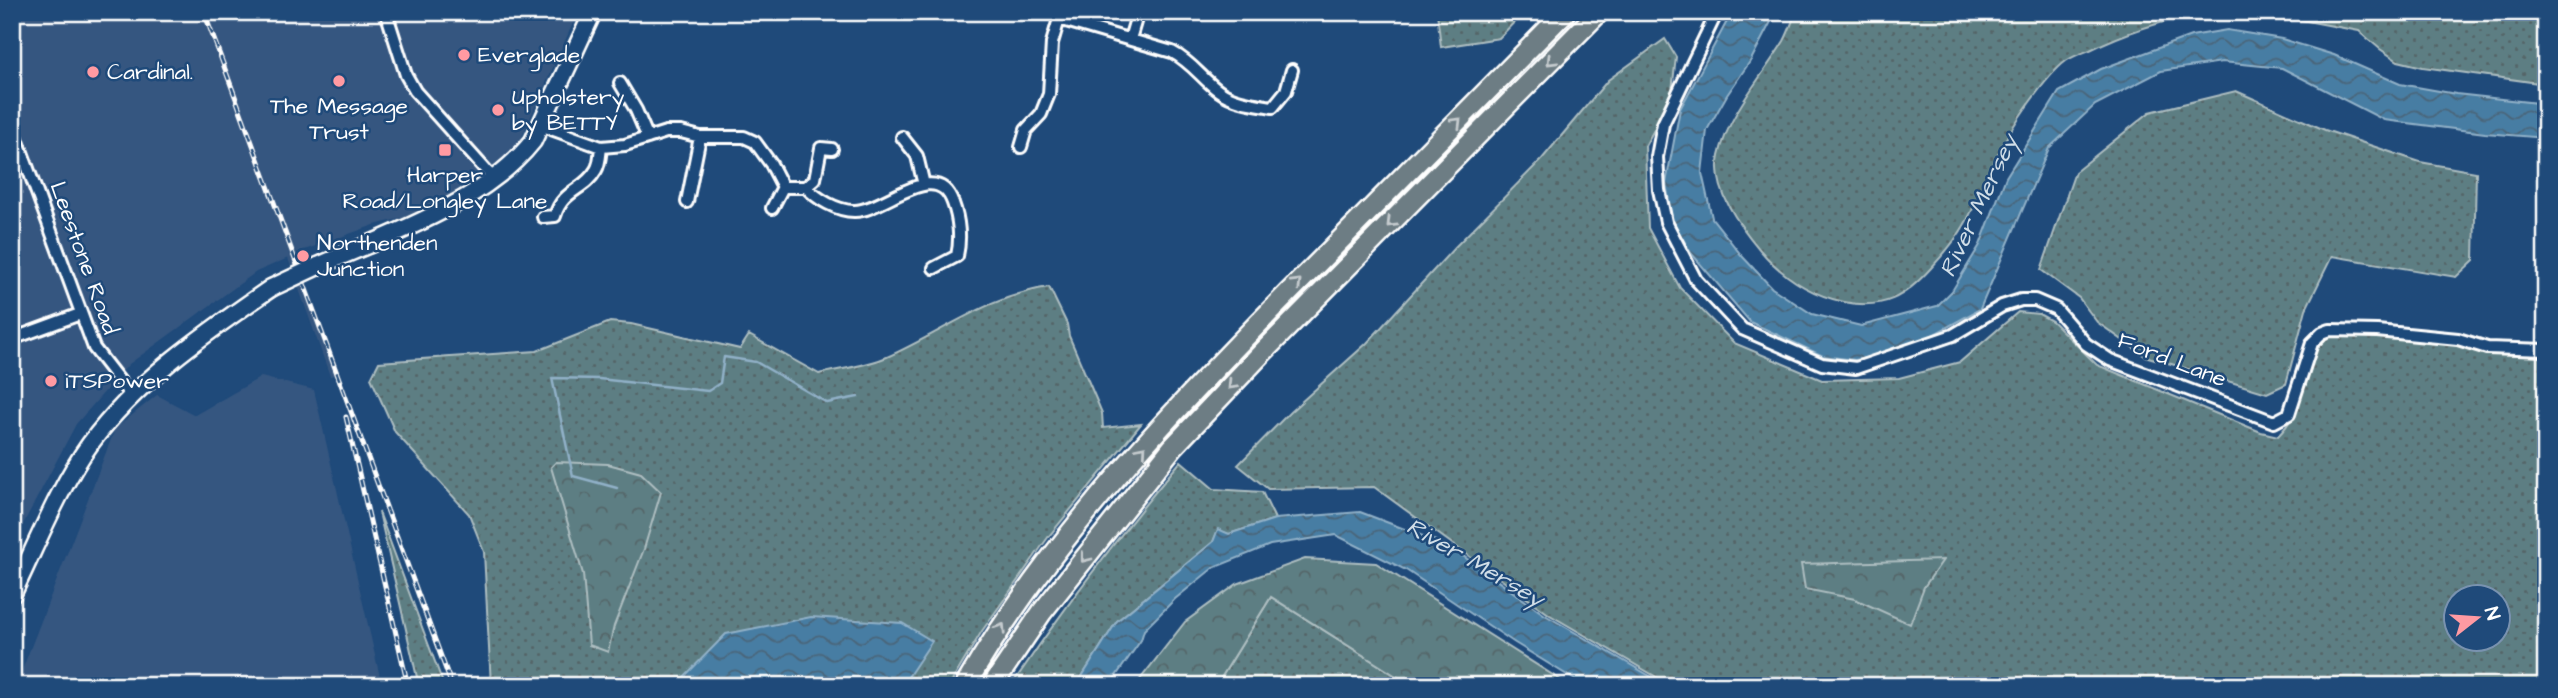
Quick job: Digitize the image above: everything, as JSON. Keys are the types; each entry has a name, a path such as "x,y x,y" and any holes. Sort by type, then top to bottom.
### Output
{"highway":[{"path":"965,686 1023,594 1161,427 1242,339 1565,12"},
{"path":"992,686 1042,612 1173,447 1262,353 1599,12"}],"main road":[{"path":"12,595 77,464 91,443 132,397 211,328 271,288 445,210 522,156 533,141 593,12"}],"street":[{"path":"386,12 411,84 493,178"},
{"path":"1130,39 1138,12"},
{"name":"Ford Lane","path":"1717,12 1663,124 1657,157 1659,190 1666,222 1696,280 1742,329 1822,364 1856,368 1892,358 1953,335 2002,306 2021,300 2035,300 2056,309 2086,344 2110,360 2274,422 2289,414 2312,342 2330,330 2377,331 2458,339 2487,348 2546,350"},
{"path":"1021,147 1026,130 1041,114 1049,94 1052,43 1058,16 1172,52 1186,60 1220,92 1246,102 1273,107 1286,91 1292,69"},
{"path":"620,83 648,138"},
{"name":"Leestone Road","path":"12,125 94,348 132,397"},
{"path":"540,125 601,147 625,145 666,132 681,132 700,137 744,137 755,142 783,187"},
{"path":"687,202 700,137"},
{"path":"902,137 917,156 924,185"},
{"path":"543,217 555,216 559,204 567,194 586,182 598,168 601,147"},
{"path":"783,187 806,187 815,179 821,148 832,149"},
{"path":"806,187 813,195 842,210 856,212 924,185 936,184 945,188 951,197 960,241 957,256 934,268"},
{"path":"772,208 783,187"},
{"path":"12,339 80,314"}],"shaded area":[{"path":"12,12 578,12 514,154 475,177 427,212 374,225 296,253 340,374 330,376 288,258 256,272 129,364 76,424 12,545"},
{"path":"261,377 314,390 382,686 16,686 115,429 157,395 195,415"}],"green space":[{"path":"1437,12 1524,12 1499,38 1441,47"},
{"path":"1796,12 2205,12 2132,32 2066,61 2039,90 2012,128 1966,222 1950,246 1903,294 1882,302 1858,304 1820,295 1788,276 1760,250 1744,230 1729,207 1720,182 1718,169 1723,140 1747,96 1784,41"},
{"path":"2260,12 2546,12 2546,84 2398,61 2359,31"},
{"path":"1665,39 1676,57 1671,99 1645,146 1648,228 1680,288 1734,343 1822,380 1899,378 1960,362 2018,312 2039,314 2052,321 2097,365 2261,432 2278,436 2297,406 2315,346 2321,339 2337,333 2459,343 2546,358 2546,686 1672,686 1550,615 1374,487 1268,489 1238,465 1290,412 1367,343 1455,247 1542,159 1608,80"},
{"path":"2236,91 2325,130 2420,162 2476,172 2474,260 2456,277 2332,256 2306,309 2286,384 2267,393 2145,356 2097,322 2079,298 2041,270 2075,172 2150,112"},
{"path":"1049,287 1067,324 1069,336 1102,413 1103,428 1141,424 1049,536 982,631 949,686 491,686 484,552 469,514 395,432 371,378 379,362 537,351 610,322 631,324 740,349 749,335 819,374 879,360 985,307"},
{"path":"1181,461 1214,489 1262,492 1275,519 1229,534 1218,530 1213,542 1117,621 1076,686 1011,686 1093,571"},
{"path":"556,462 608,464 641,473 661,492 644,549 614,626 608,652 589,645 583,574 551,467"},
{"path":"379,512 444,686 419,686"},
{"path":"1305,559 1376,563 1570,686 1412,686 1271,597 1216,686 1135,686 1185,622 1237,584"},
{"path":"1943,560 1924,587 1910,624 1855,599 1805,589 1801,564"},
{"path":"1271,597 1412,686 1216,686"}],"water":[{"path":"1732,12 1776,12 1751,60 1707,130 1702,173 1712,218 1772,288 1812,314 1861,326 1937,306 1952,291 1980,245 2006,177 2059,92 2101,69 2191,36 2227,30 2282,39 2334,55 2400,84 2456,94 2546,104 2546,138 2384,120 2282,68 2222,62 2161,71 2095,105 2049,148 1980,309 1902,352 1855,360 1823,356 1750,322 1691,253 1672,220 1666,183 1680,109"},
{"path":"1360,512 1449,546 1545,615 1667,686 1585,686 1406,570 1336,535 1270,545 1213,568 1175,599 1144,630 1141,640 1109,686 1076,686 1117,621 1213,542 1218,529 1229,534 1275,519"},
{"path":"811,617 902,623 932,641 902,686 675,686 726,634"}],"waterway":[{"path":"617,488 573,476 552,378 599,379 708,391 720,383 724,357 756,362 827,403 858,397"}],"railway":[{"path":"204,12 452,686"},
{"path":"346,417 408,686"}],"place":[{"name":"Everglade","path":"464,55"},
{"name":"Cardinal.","path":"93,72"},
{"name":"The Message Trust","path":"339,81"},
{"name":"Upholstery by BETTY","path":"498,110"},
{"name":"Harper Road/Longley Lane","path":"445,150"},
{"name":"Northenden Junction","path":"303,256"},
{"name":"iTSPower","path":"51,381"}],"water label":[{"name":"River Mersey","path":"1979,206"},
{"name":"River Mersey","path":"1475,563"}]}
